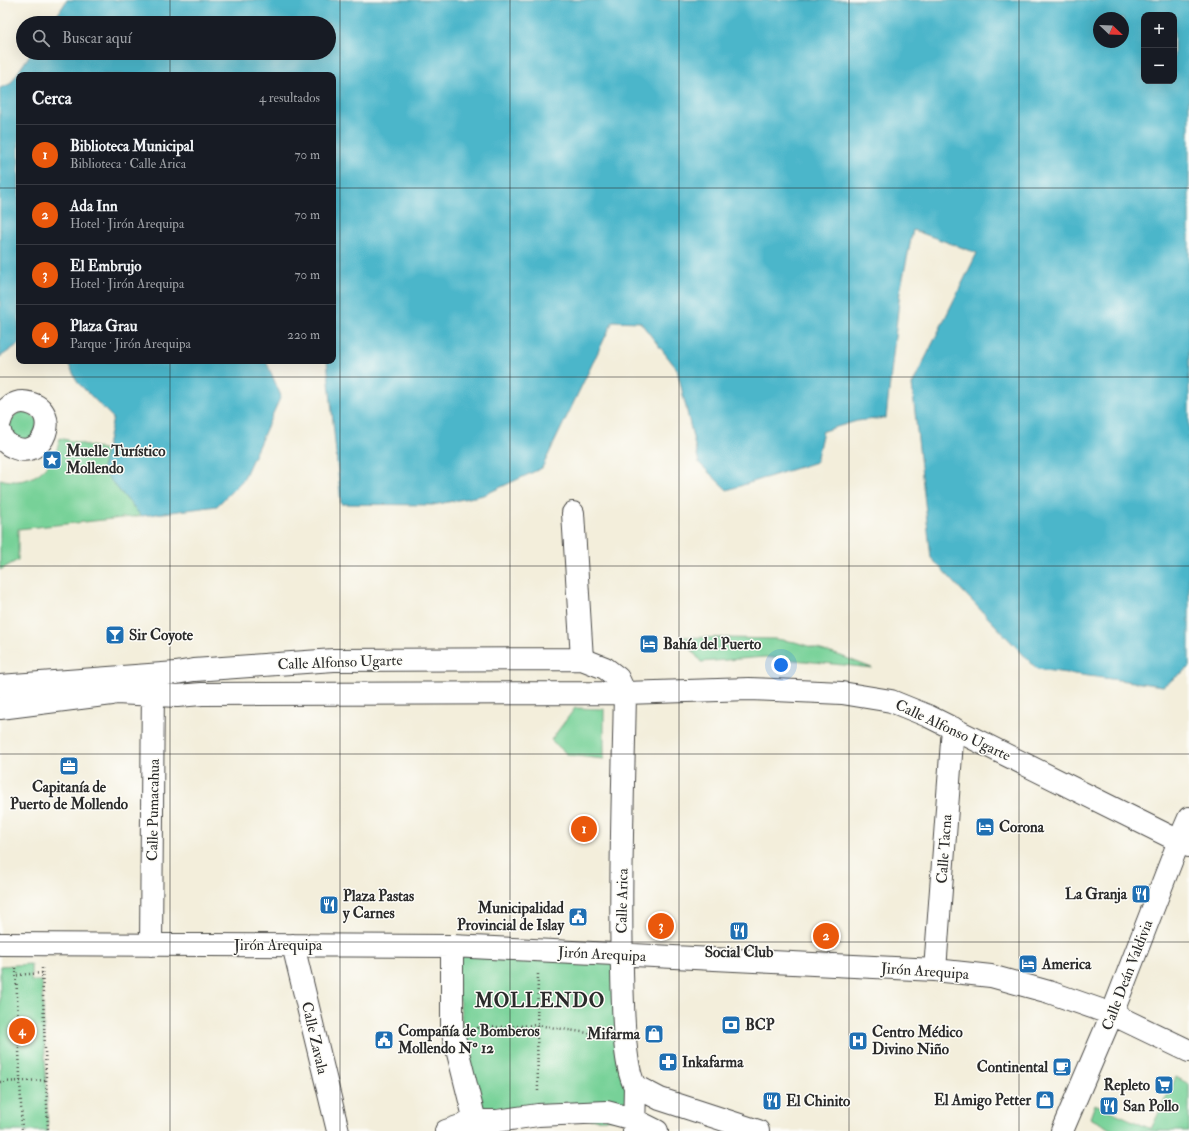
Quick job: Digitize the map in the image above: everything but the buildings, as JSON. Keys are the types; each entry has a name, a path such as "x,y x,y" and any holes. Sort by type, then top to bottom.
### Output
{"street":[{"path":"0,422 5,411 11,405 18,402 26,402 40,408 45,414 47,430 42,441 33,448 25,450 10,446 4,440 0,432"},
{"path":"573,513 582,660"},
{"name":"Calle Alfonso Ugarte","path":"0,708 116,693 154,684 194,670 334,660 582,660 605,668 618,678 625,693"},
{"path":"0,686 80,680"},
{"name":"Calle Alfonso Ugarte","path":"80,680 154,684 177,696 202,694 625,693 750,689 842,693 891,701 953,728 1184,843"},
{"name":"Calle Alfonso Ugarte","path":"80,680 98,689 116,693"},
{"name":"Calle Pumacahua","path":"151,945 154,684"},
{"name":"Calle Arica","path":"625,693 621,955 625,1039 631,1080 635,1086 634,1125"},
{"name":"Calle Tacna","path":"935,970 953,728"},
{"name":"Calle Deán Valdivia","path":"1062,1131 1184,843 1189,818"},
{"name":"Jirón Arequipa","path":"8,944 293,944 452,946 935,970 991,976 1049,992 1112,1014 1189,1052"},
{"name":"Calle Zavala","path":"293,944 338,1131"},
{"path":"452,946 452,1029 475,1121"},
{"path":"635,1086 660,1099 758,1131"},
{"path":"446,1131 475,1121 497,1121 538,1115 607,1112 634,1125 657,1131"}],"path":[{"path":"41,943 48,1131"},
{"path":"8,944 17,975 22,1131"},
{"path":"538,1115 537,1026 539,950"},
{"path":"17,975 42,974"},
{"path":"452,1029 537,1026 625,1039"},
{"path":"0,1082 46,1080"}],"green space":[{"path":"27,411 38,420 33,438 19,440 10,430 11,420 17,413"},
{"path":"60,438 106,450 102,470 141,516 18,529 18,560 0,570 0,479 22,481 39,473 47,467 57,449"},
{"path":"682,637 776,639 795,642 841,656 872,668 765,657 701,662"},
{"path":"575,708 604,709 604,759 568,755 551,740"},
{"path":"452,946 621,955 633,1119 475,1121"},
{"path":"31,964 31,981 42,981 48,1131 0,1131 0,966"},
{"path":"1176,1077 1189,1084 1189,1131 1115,1131 1090,1118 1095,1104 1151,1129"}],"water":[{"path":"67,0 1189,0 1189,668 1163,686 1037,669 931,558 912,385 977,253 913,230 900,292 886,418 857,421 823,431 816,462 727,490 699,463 677,369 640,322 613,321 542,468 484,495 433,505 341,504 327,364 336,364 336,72 18,72 26,60 336,60 336,16 57,16"},
{"path":"16,75 16,346 0,357 0,88 10,84"},
{"path":"68,364 267,364 281,396 243,480 217,506 141,516 102,470 113,418 78,383"}],"place":[{"name":"Muelle Turístico Mollendo","path":"52,460"},
{"name":"Sir Coyote","path":"115,635"},
{"name":"Bahía del Puerto","path":"649,644"},
{"name":"Capitanía de Puerto de Mollendo","path":"69,766"},
{"name":"Corona","path":"985,827"},
{"name":"Biblioteca Municipal","path":"584,829"},
{"name":"La Granja","path":"1141,894"},
{"name":"Plaza Pastas y Carnes","path":"329,905"},
{"name":"Municipalidad Provincial de Islay","path":"578,917"},
{"name":"El Embrujo","path":"661,926"},
{"name":"Social Club","path":"739,931"},
{"name":"Ada Inn","path":"826,936"},
{"name":"America","path":"1028,964"},
{"name":"BCP","path":"731,1025"},
{"name":"Plaza Grau","path":"22,1031"},
{"name":"Mifarma","path":"654,1034"},
{"name":"Compañía de Bomberos Mollendo Nº 12","path":"384,1040"},
{"name":"Centro Médico Divino Niño","path":"858,1041"},
{"name":"Inkafarma","path":"668,1062"},
{"name":"Continental","path":"1062,1067"},
{"name":"Repleto","path":"1164,1085"},
{"name":"El Amigo Petter","path":"1045,1100"},
{"name":"El Chinito","path":"772,1101"},
{"name":"San Pollo","path":"1109,1106"}],"district":[{"name":"MOLLENDO","path":"540,1000"}]}
